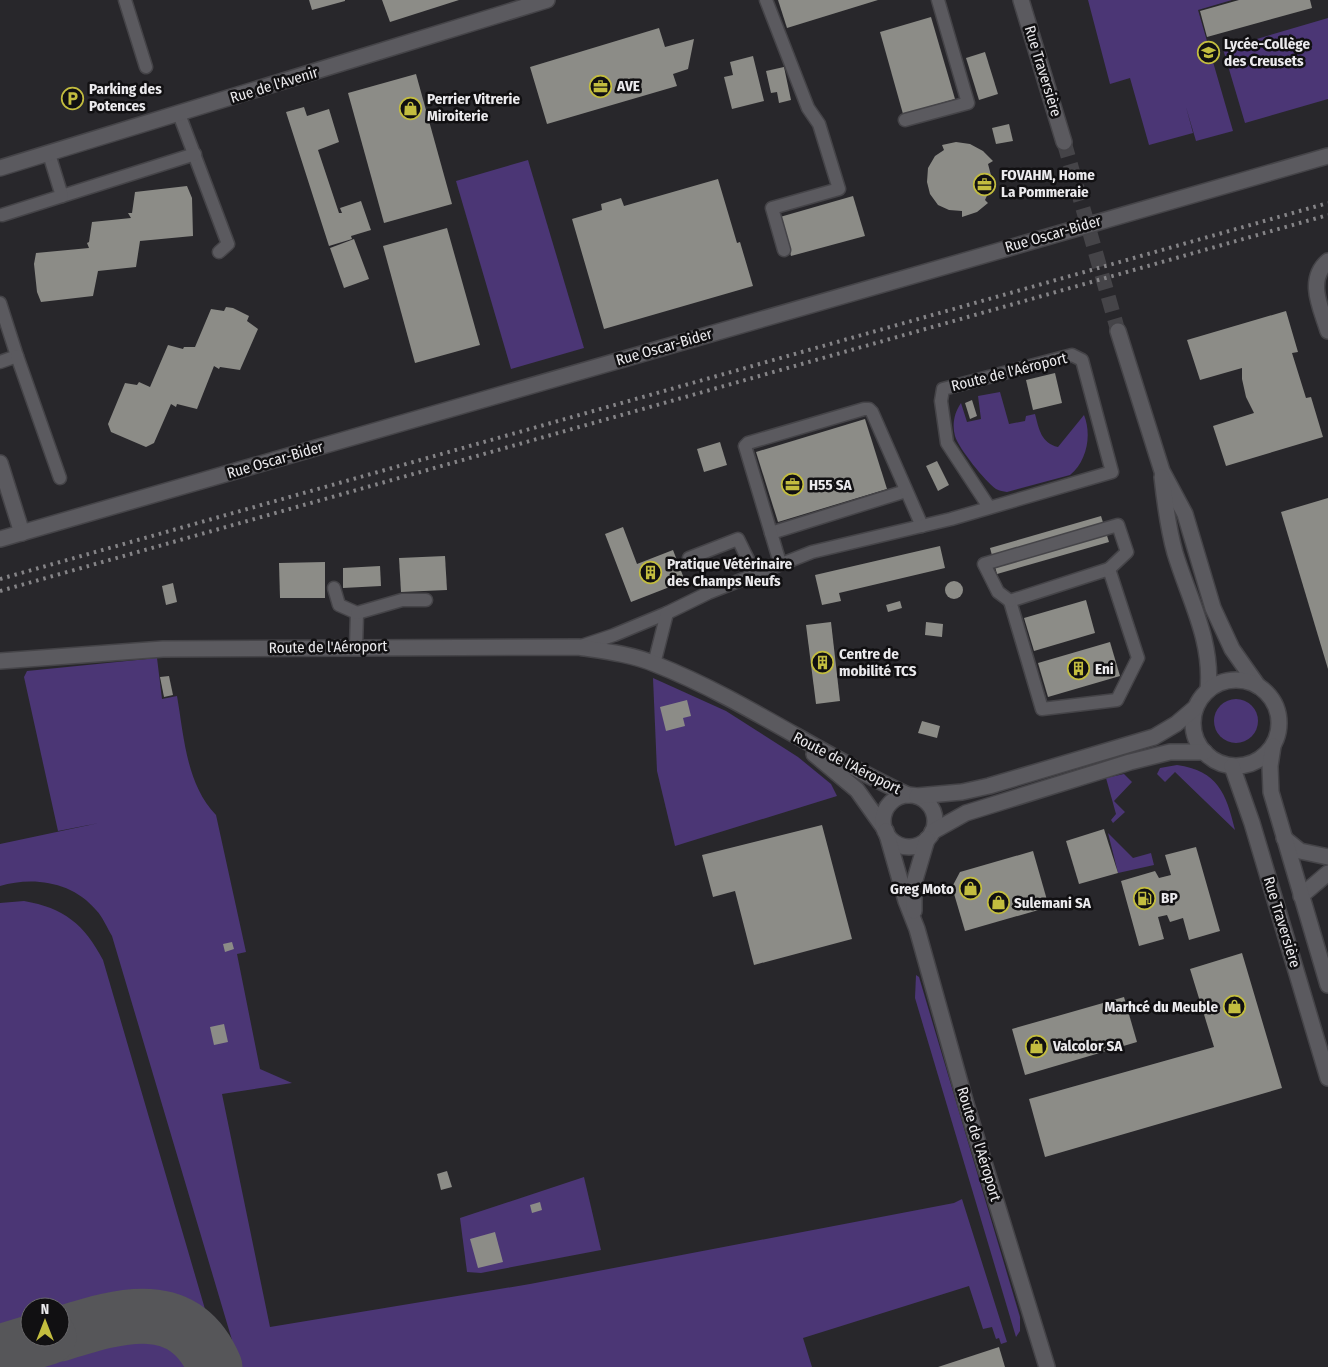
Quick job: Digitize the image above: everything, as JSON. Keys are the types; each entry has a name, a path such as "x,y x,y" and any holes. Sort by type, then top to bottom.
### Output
{"street":[{"name":"Rue de l'Avenir","path":"0,168 547,0"},
{"name":"Rue Traversière","path":"1021,0 1064,142"},
{"name":"Rue Oscar-Bider","path":"0,539 1328,156"},
{"path":"1328,261 1318,275 1316,288 1328,331"},
{"path":"1118,331 1162,471 1185,514 1206,586 1223,633 1258,686"},
{"path":"0,462 22,533"},
{"path":"1162,471 1168,527 1206,643 1210,671 1208,690"},
{"name":"Route de l'Aéroport","path":"0,660 163,649 578,647 621,654 654,664 715,691 866,776 913,796 962,792 989,786 1154,737 1176,724 1196,706"},
{"path":"1230,680 1246,681 1258,686 1271,696 1277,710 1279,732 1273,746 1255,762 1232,766 1216,761 1205,752 1196,740 1193,729 1196,706 1208,690 1230,680"},
{"name":"Route de l'Aéroport","path":"785,731 857,790 885,830 906,901 914,920 966,1104 1047,1367"},
{"name":"Rue Traversière","path":"1273,746 1270,766 1271,792 1328,985"},
{"path":"930,836 935,825 933,811 924,799 913,796 901,796 888,806 883,820 885,830 897,843 904,846 913,846 930,836 946,823 974,811 1130,762 1170,752 1205,752"},
{"name":"Rue Traversière","path":"1232,766 1255,832 1328,1078"},
{"name":"Route de l'Aéroport","path":"914,920 914,883 930,836"},
{"path":"1284,838 1300,851 1328,857"},
{"path":"1301,896 1328,873"}],"lane":[{"path":"125,0 146,67"},
{"path":"766,0 808,108 819,124 839,189 772,208 784,250"},
{"path":"905,120 968,103 938,0"},
{"path":"179,114 228,244 219,252"},
{"path":"49,154 62,196"},
{"path":"2,216 195,154"},
{"path":"0,303 60,478"},
{"name":"Route de l'Aéroport","path":"578,647 614,636 780,563 812,552 922,526 989,507 1112,472 1082,360 1077,356 1072,355 943,389 941,401 947,443 989,507"},
{"path":"0,362 17,356"},
{"path":"780,563 745,446 748,443 869,409 922,526"},
{"path":"772,533 906,491"},
{"path":"1010,601 1110,569 1127,552 1118,525 984,564 998,592 1010,601 1042,709 1116,700 1138,658 1110,569"},
{"path":"689,558 738,539 755,574"},
{"path":"334,588 339,605 357,613 402,600 426,600"},
{"path":"356,647 357,613"},
{"path":"654,664 667,613"}],"shaded area":[{"path":"1088,0 1232,0 1198,10 1233,131 1196,141 1186,107 1193,133 1149,145 1130,78 1110,84"},
{"path":"1328,18 1328,99 1245,123 1223,49"},
{"path":"528,160 584,348 511,369 456,181"},
{"path":"1000,392 1009,424 1025,421 1026,416 1035,414 1044,439 1058,447 1084,415 1088,439 1080,463 1070,475 1007,492 996,489 979,472 957,442 954,432 955,415 961,403 967,422 981,419 978,396"},
{"path":"157,658 162,699 177,696 192,774 206,803 216,815 246,952 237,954 260,1069 292,1083 222,1094 270,1327 530,1284 954,1203 962,1199 1007,1342 1001,1344 999,1338 996,1339 992,1327 983,1329 969,1286 803,1338 812,1367 240,1367 112,936 96,910 76,893 64,887 39,882 13,883 0,886 0,844 99,823 58,831 24,677 27,671"},
{"path":"653,678 726,711 798,757 831,784 837,796 675,846 657,771"},
{"path":"1236,699 1248,703 1254,709 1258,721 1254,733 1248,739 1236,743 1224,739 1218,733 1214,721 1218,709 1224,703"},
{"path":"1177,765 1202,772 1211,778 1224,795 1235,830 1175,772 1165,782 1157,774 1160,768"},
{"path":"1124,774 1132,782 1114,801 1125,812 1113,823 1111,820 1116,814 1106,778"},
{"path":"1108,833 1133,858 1151,853 1154,865 1118,873"},
{"path":"24,901 62,913 80,927 96,947 103,960 207,1316 189,1304 168,1295 154,1293 143,1293 119,1298 70,1315 70,1297 20,1297 20,1330 0,1336 0,903"},
{"path":"916,975 919,977 1020,1317 1020,1331 1016,1337 915,998"},
{"path":"584,1177 601,1250 481,1273 467,1272 460,1218"},
{"path":"115,1334 138,1336 157,1341 175,1351 190,1367 3,1367"}],"building":[{"path":"309,0 345,0 345,1 312,10"},
{"path":"382,0 459,0 390,22"},
{"path":"778,0 878,0 787,28"},
{"path":"1239,0 1310,0 1312,8 1207,37 1200,11"},
{"path":"931,17 955,99 903,114 880,32"},
{"path":"659,28 665,47 694,39 688,69 673,74 677,86 547,124 530,67"},
{"path":"985,52 998,94 979,100 966,58"},
{"path":"753,56 764,101 732,109 724,77 733,75 730,62"},
{"path":"784,67 791,100 779,103 777,92 771,93 766,71"},
{"path":"416,74 452,204 384,223 348,93"},
{"path":"304,107 307,116 329,109 339,142 318,150 339,213 342,213 340,208 361,201 371,230 351,236 352,239 329,246 286,112"},
{"path":"1009,124 1013,141 996,144 992,128"},
{"path":"956,142 970,144 983,151 993,161 988,164 992,179 991,187 985,200 988,203 977,212 962,217 962,211 949,210 938,205 930,194 927,182 928,168 935,156 944,150 942,145"},
{"path":"718,179 737,243 740,242 753,286 604,329 572,219 602,210 601,204 621,198 624,206"},
{"path":"187,186 192,198 193,236 140,241 136,267 98,271 93,296 41,302 37,292 34,264 36,253 89,248 87,243 89,242 92,222 131,218 128,213 132,213 135,192"},
{"path":"853,196 865,236 791,256 780,217"},
{"path":"447,228 480,345 415,363 383,246"},
{"path":"354,239 369,279 344,288 330,248"},
{"path":"226,307 233,308 249,316 247,321 258,329 240,370 220,367 219,369 214,366 197,409 177,404 176,407 171,404 154,443 146,447 111,432 108,424 125,383 137,385 139,382 150,387 168,345 183,349 184,347 195,347 211,309 224,311"},
{"path":"1286,311 1298,352 1292,353 1306,398 1311,397 1323,437 1226,466 1213,426 1254,413 1246,397 1242,379 1242,368 1200,380 1187,340"},
{"path":"1055,373 1062,403 1033,410 1026,380"},
{"path":"972,400 977,416 970,419 965,403"},
{"path":"865,419 887,489 778,522 756,452"},
{"path":"720,442 727,465 704,472 697,449"},
{"path":"937,461 949,485 938,491 926,466"},
{"path":"1328,498 1328,669 1281,512"},
{"path":"1101,516 1109,542 997,574 990,548"},
{"name":"Pratique Vétérinaire des Champs Neufs","path":"623,527 637,564 673,550 685,581 631,602 605,534"},
{"path":"940,546 945,568 839,593 841,601 822,605 815,575"},
{"path":"445,556 447,590 401,592 399,558"},
{"path":"325,562 325,598 280,598 279,563"},
{"path":"380,566 381,586 343,588 343,568"},
{"path":"954,581 960,584 963,590 960,596 954,599 948,596 945,590 948,584"},
{"path":"173,583 177,602 166,605 162,586"},
{"name":"Eni","path":"1086,600 1095,633 1034,651 1024,618"},
{"path":"900,601 902,608 888,612 886,605"},
{"name":"Centre de mobilité TCS","path":"831,622 840,701 816,704 806,625"},
{"path":"926,622 943,624 942,637 925,635"},
{"name":"Eni","path":"1110,642 1120,676 1048,697 1038,663"},
{"path":"169,676 173,695 164,697 160,677"},
{"path":"687,700 691,716 683,718 685,726 666,731 660,707"},
{"path":"922,721 940,726 937,738 918,733"},
{"path":"822,825 852,939 754,965 735,891 713,897 702,855"},
{"path":"1104,829 1118,873 1079,884 1066,841"},
{"path":"1196,847 1220,931 1189,940 1183,918 1170,922 1167,915 1158,917 1164,939 1139,946 1121,881 1155,871 1159,878 1171,875 1165,855"},
{"path":"1033,851 1049,907 965,931 952,887 960,872"},
{"path":"232,942 234,949 225,952 223,944"},
{"path":"1242,953 1282,1088 1045,1157 1029,1099 1214,1047 1190,969"},
{"path":"1124,997 1137,1042 1025,1075 1012,1029"},
{"path":"224,1024 228,1042 214,1045 210,1027"},
{"path":"447,1171 452,1187 441,1190 437,1174"},
{"path":"540,1202 542,1210 532,1213 530,1205"},
{"path":"495,1232 503,1262 478,1268 470,1239"},
{"path":"999,1347 1005,1367 938,1367"}],"taxiway":[{"path":"70,1331 126,1317 148,1316 168,1320 186,1329 202,1344 215,1367"},
{"path":"0,1352 20,1346"}],"tunnel":[{"path":"1064,142 1118,331"}],"railway":[{"path":"0,579 1328,203"},
{"path":"0,591 1328,215"}],"place":[{"name":"Lycée-Collège des Creusets","path":"1208,53"},
{"name":"AVE","path":"601,86"},
{"name":"Parking des Potences","path":"73,98"},
{"name":"Perrier Vitrerie Miroiterie","path":"411,108"},
{"name":"FOVAHM, Home La Pommeraie","path":"985,184"},
{"name":"H55 SA","path":"793,485"},
{"name":"Pratique Vétérinaire des Champs Neufs","path":"651,573"},
{"name":"Centre de mobilité TCS","path":"823,663"},
{"name":"Eni","path":"1079,669"},
{"name":"Greg Moto","path":"970,889"},
{"name":"BP","path":"1145,898"},
{"name":"Sulemani SA","path":"998,903"},
{"name":"Marhcé du Meuble","path":"1234,1007"},
{"name":"Valcolor SA","path":"1037,1046"}]}
